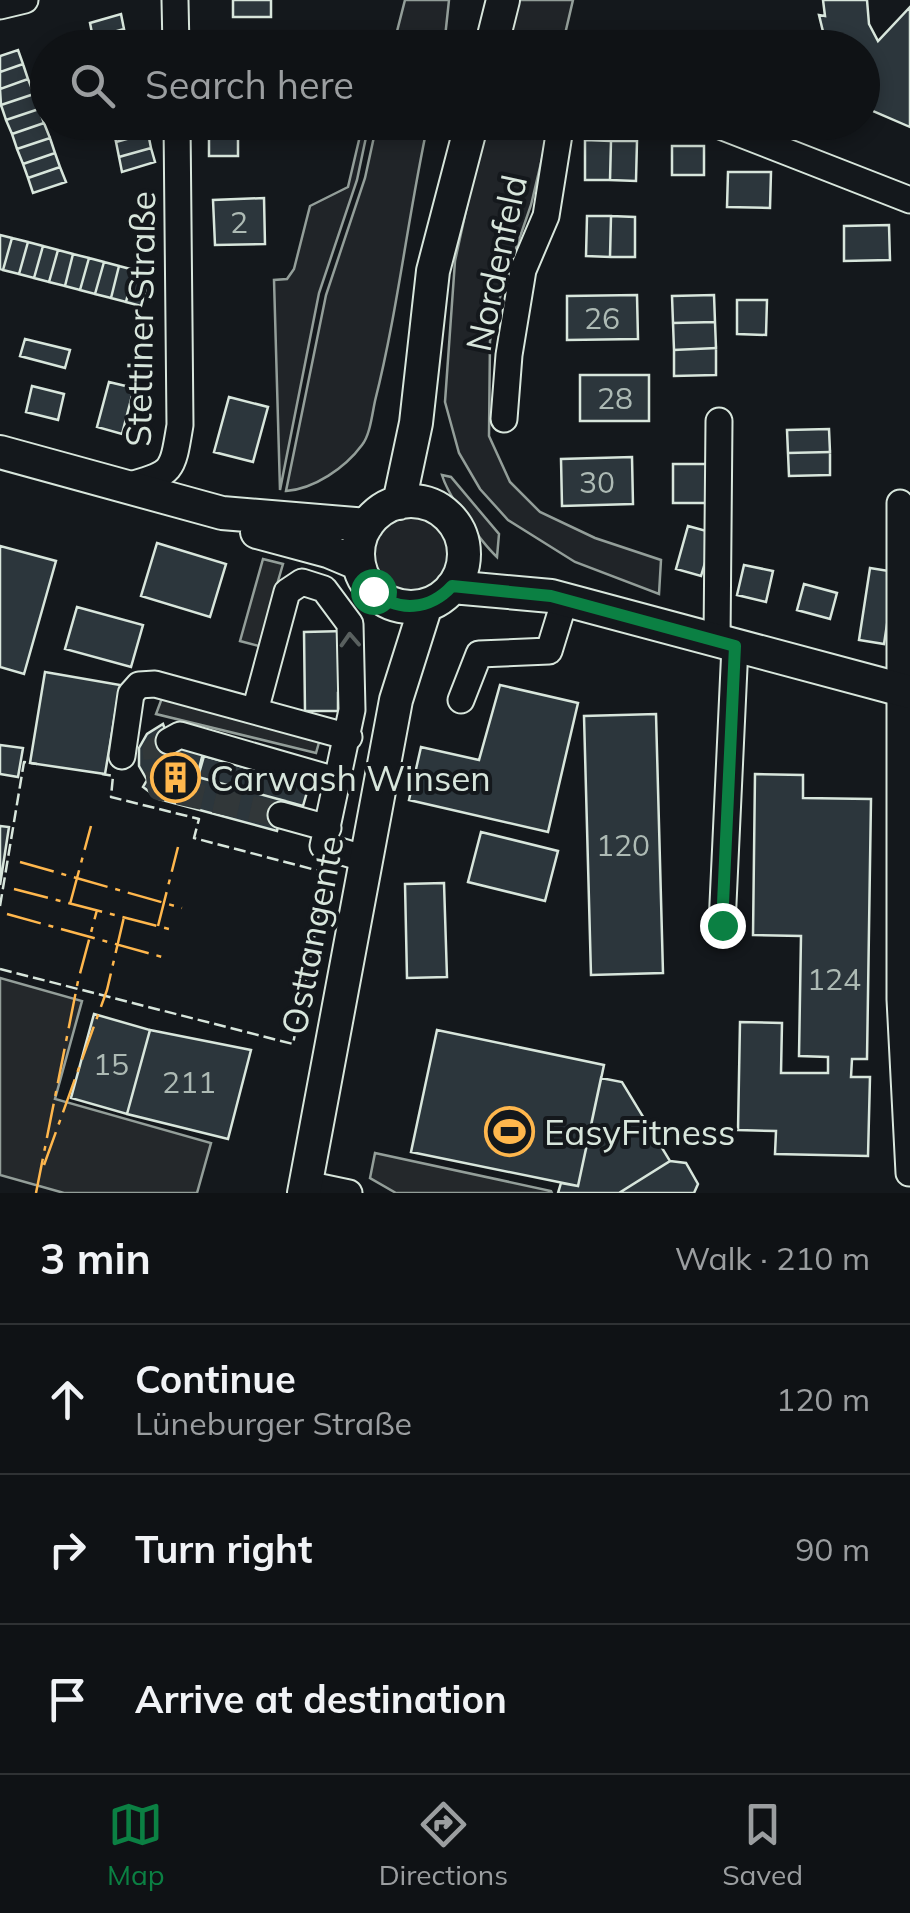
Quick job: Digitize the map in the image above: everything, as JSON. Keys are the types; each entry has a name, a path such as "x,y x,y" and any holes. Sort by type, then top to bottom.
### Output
{"main road":[{"path":"496,30 503,0"},
{"path":"399,503 416,423 433,271 467,140"},
{"path":"416,423 434,506"},
{"path":"0,452 222,513 367,525"},
{"path":"440,596 459,576 464,552 455,526 434,506 411,501 381,511 367,525 359,544 358,564 366,583 390,603 402,606 440,596 558,598"},
{"path":"222,513 252,530 328,551 358,564"},
{"path":"464,552 558,598 906,691"},
{"name":"Osttangente","path":"305,1188 396,700 440,596"},
{"name":"Osttangente","path":"390,603 396,700"}],"street":[{"path":"0,6 25,0"},
{"path":"175,0 176,30"},
{"name":"Stettiner Straße","path":"126,486 164,474 174,461 180,426 177,140"},
{"name":"Nordenfeld","path":"504,419 523,270 546,216 558,140"},
{"path":"756,140 910,200"},
{"path":"719,421 726,643 722,925"},
{"path":"900,503 906,691 900,999 909,1173"},
{"path":"255,711 287,592 302,582 324,589 350,624 352,710 323,846 366,859"},
{"path":"461,700 480,654 549,651 558,598"},
{"path":"122,756 131,694 138,685 155,684 349,738"},
{"path":"168,742 180,735 339,781"},
{"path":"282,816 328,828"},
{"name":"Osttangente","path":"305,1188 348,1193"}],"shaded area":[{"path":"405,0 449,0 446,30 397,30"},
{"path":"519,0 573,0 566,30 510,30"},
{"path":"359,140 365,140 357,180 319,293 280,490 274,280 287,279 294,269 310,206 348,187"},
{"path":"373,140 425,140 367,436 338,469 318,482 286,491 326,295 365,178"},
{"path":"481,140 546,140 490,341 489,436 510,482 540,512 595,538 661,560 659,594 575,562 508,520 480,489 459,453 445,402 455,261"},
{"path":"442,475 451,477 499,534 497,557 466,518"},
{"path":"413,515 441,527 453,555 441,583 413,595 385,583 373,555 385,527"},
{"path":"263,559 283,564 259,646 240,641"},
{"path":"162,698 320,739 316,753 156,714"},
{"path":"0,978 82,1001 55,1099 211,1143 197,1193 64,1193 0,1175"},
{"path":"375,1153 552,1193 396,1193 370,1178"}],"building":[{"path":"233,0 271,0 271,17 233,17"},
{"path":"823,0 867,0 872,30 823,30 819,15 825,16"},
{"path":"910,7 910,127 880,114 880,39"},
{"path":"121,14 124,29 91,30 90,23"},
{"path":"18,50 23,64 0,72 0,56"},
{"path":"23,64 28,79 0,89 0,72"},
{"path":"28,79 30,95 1,105 0,89"},
{"path":"30,95 30,112 6,120 1,105"},
{"path":"30,112 30,128 12,134 6,120"},
{"path":"30,128 30,140 44,140 17,149 12,134"},
{"path":"51,140 55,153 23,164 17,149"},
{"path":"149,140 151,148 119,157 116,142"},
{"path":"209,140 238,140 238,156 209,156"},
{"path":"585,140 611,141 610,180 585,180"},
{"path":"611,141 637,141 636,181 610,180"},
{"path":"672,146 704,146 704,175 672,175"},
{"path":"151,148 155,162 122,172 119,157"},
{"path":"55,153 60,167 28,178 23,164"},
{"path":"60,167 66,182 33,193 28,178"},
{"path":"728,172 771,172 770,208 727,207"},
{"path":"264,198 265,244 215,245 213,200"},
{"path":"587,216 611,216 610,257 586,256"},
{"path":"611,216 635,217 635,257 610,257"},
{"path":"889,225 890,260 844,261 844,226"},
{"path":"0,235 12,238 3,270 0,269"},
{"path":"12,238 28,242 19,274 3,270"},
{"path":"28,242 43,246 34,278 19,274"},
{"path":"43,246 58,250 49,282 34,278"},
{"path":"58,250 73,254 65,286 49,282"},
{"path":"73,254 89,258 80,290 65,286"},
{"path":"89,258 104,262 95,294 80,290"},
{"path":"104,262 119,266 111,298 95,294"},
{"path":"119,266 134,270 126,302 111,298"},
{"path":"134,270 150,274 141,306 126,302"},
{"path":"637,295 638,339 567,340 567,296"},
{"path":"714,295 715,322 673,323 672,296"},
{"path":"737,300 767,300 766,335 737,334"},
{"path":"715,322 716,348 674,350 673,323"},
{"path":"25,339 70,350 65,368 20,356"},
{"path":"716,348 716,375 674,376 674,350"},
{"path":"580,375 649,375 649,421 580,421"},
{"path":"109,382 134,388 122,434 97,427"},
{"path":"32,386 64,394 58,420 26,412"},
{"path":"229,397 268,407 253,462 214,452"},
{"path":"829,429 830,452 788,453 787,430"},
{"path":"830,452 830,475 789,476 788,453"},
{"path":"632,457 633,504 562,506 561,459"},
{"path":"673,464 711,464 711,503 673,503"},
{"path":"688,526 714,533 701,576 676,569"},
{"path":"157,543 226,564 210,617 141,596"},
{"path":"0,546 56,561 24,674 0,667"},
{"path":"744,565 773,571 766,602 737,595"},
{"path":"870,568 895,572 884,644 859,640"},
{"path":"804,584 837,593 830,619 797,610"},
{"path":"77,607 143,625 131,667 65,649"},
{"path":"345,631 346,693 338,693 338,711 305,711 304,632"},
{"path":"45,672 120,685 105,774 30,763"},
{"path":"500,685 578,703 548,832 409,800 421,747 479,760"},
{"path":"656,714 663,973 591,975 584,716"},
{"name":"Carwash Winsen","path":"163,724 169,741 203,753 199,769 190,775 285,801 277,831 159,799 143,787 147,780 139,766 139,748 147,734"},
{"path":"0,745 23,748 18,777 0,774"},
{"path":"204,756 309,785 303,806 198,777"},
{"path":"755,774 803,775 803,798 871,799 867,1059 852,1059 851,1077 870,1077 868,1156 775,1154 776,1131 738,1130 740,1022 782,1023 781,1073 828,1073 828,1057 799,1056 801,936 753,935"},
{"path":"0,826 9,827 0,885"},
{"path":"481,832 558,851 545,901 468,882"},
{"path":"444,883 447,977 407,978 405,884"},
{"path":"94,1014 150,1030 127,1114 71,1098"},
{"path":"150,1030 251,1050 228,1139 127,1114"},
{"path":"437,1030 604,1065 578,1186 411,1152"},
{"path":"601,1078 622,1082 670,1161 619,1193 558,1193 561,1183 578,1186"},
{"path":"670,1161 686,1163 698,1184 694,1193 619,1193"}],"tunnel":[{"path":"169,741 155,750 160,788 281,815"}],"fence":[{"path":"0,906 24,762 37,764"},
{"path":"0,969 293,1044 327,873 194,838 199,819 111,797 113,776 102,774"}],"power":[{"path":"70,904 91,826"},
{"path":"158,926 178,847"},
{"path":"20,862 182,908"},
{"path":"14,889 173,930"},
{"path":"36,1193 78,981 97,910"},
{"path":"7,914 166,958"},
{"path":"44,1165 107,990 124,917"}],"place":[{"name":"Carwash Winsen","path":"175,778"},
{"name":"EasyFitness","path":"509,1132"}],"route":[{"path":"373,591 390,603 414,607 436,600 452,586 551,596 735,646 722,925"}]}
